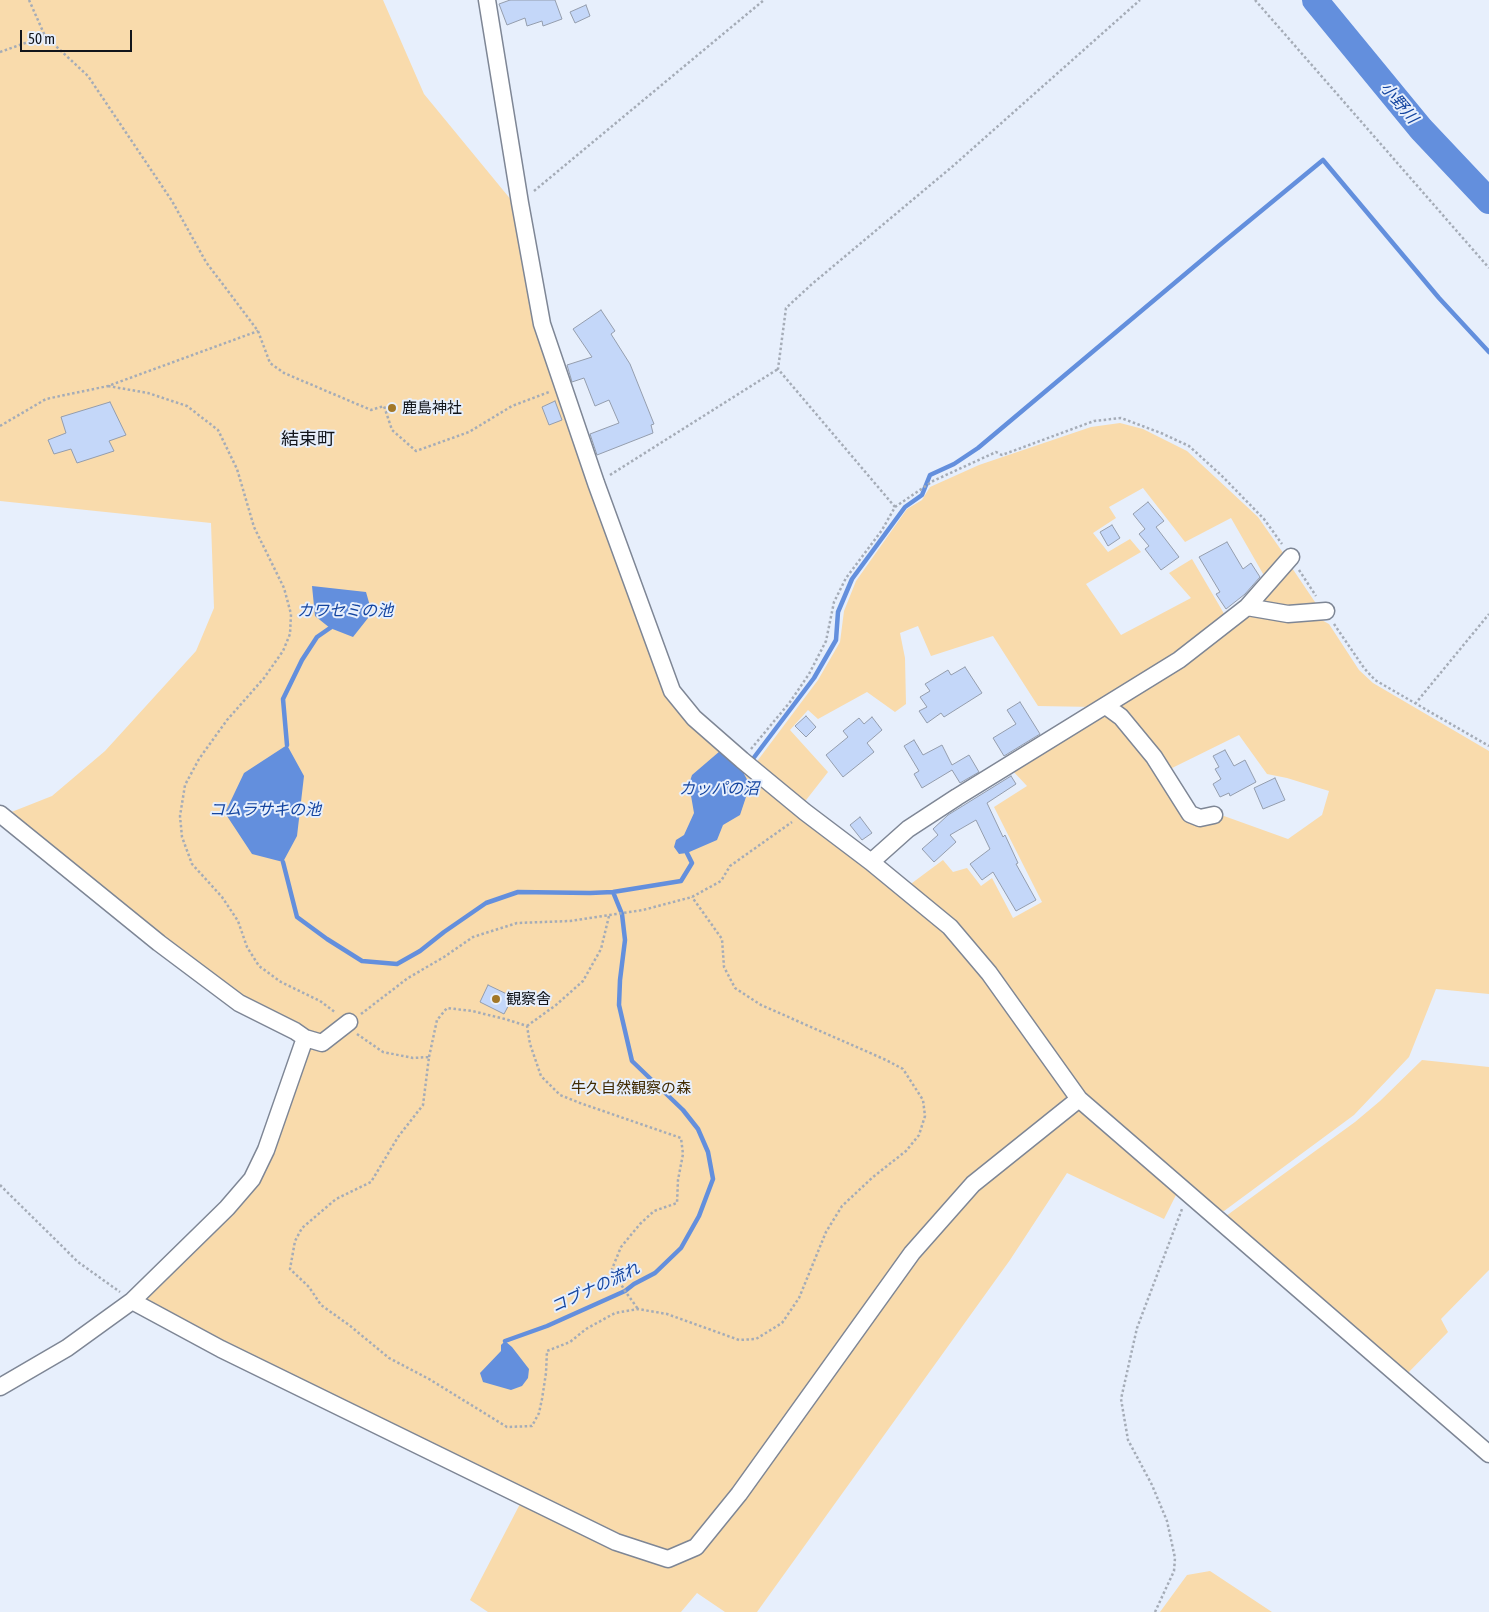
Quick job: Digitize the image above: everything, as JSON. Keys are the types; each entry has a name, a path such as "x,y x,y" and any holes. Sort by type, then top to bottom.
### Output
{"street":[{"path":"487,0 542,324 596,483 672,691 694,718 742,760 950,927 989,973 1079,1099 1489,1454"},
{"path":"871,862 908,830 957,797 1179,660 1247,607 1291,558"},
{"path":"1247,607 1288,614 1326,611"},
{"path":"1106,706 1121,717 1154,756 1190,814 1200,818 1214,815"},
{"path":"0,814 159,943 239,1003 305,1038 322,1044 349,1022"},
{"path":"0,1387 67,1348 132,1301 227,1208 252,1179 266,1150 305,1038"},
{"path":"132,1301 221,1349 616,1542 668,1559 696,1547 739,1494 912,1253 973,1184 1079,1099"}],"path":[{"path":"29,0 45,36 88,76 172,201 206,262 258,331 270,363 284,373 319,386 371,410 384,406 392,430 416,451 469,432 512,406 562,386"},
{"path":"520,203 764,0"},
{"path":"896,507 778,369 786,308 953,166 1140,0"},
{"path":"1256,0 1489,268"},
{"path":"0,52 45,36"},
{"path":"0,426 46,399 108,386 258,331"},
{"path":"596,483 778,369"},
{"path":"108,386 148,393 187,406 218,430 237,469 254,526 284,588 291,614 290,634 283,651 264,678 227,720 198,759 185,785 180,816 182,837 192,864 222,897 238,921 247,947 259,966 281,982 320,1001 349,1022 357,1034 383,1052 414,1058 429,1057"},
{"path":"742,760 790,702 809,674 826,641 834,602 846,578 882,530 896,507 933,481 996,452 1002,455 1094,421 1121,418 1161,433 1188,446 1221,475 1264,519 1364,668 1375,680 1489,746"},
{"path":"1415,704 1489,614"},
{"path":"349,1022 408,978 473,937 517,922 570,921 609,916 643,910 692,897 721,881 730,866 805,812"},
{"path":"527,1026 472,1011 447,1008 437,1020 429,1057 423,1105 398,1137 372,1182 336,1199 302,1228 295,1241 290,1269 321,1305 389,1358 429,1379 506,1428 532,1426 539,1413 546,1373 547,1351 570,1342 586,1329 615,1313 638,1309 667,1314 739,1340 756,1339 768,1333 782,1323 799,1298 826,1232 842,1206 873,1177 906,1151 919,1135 925,1116 923,1100 903,1070 886,1060 761,1005 735,988 724,967 722,939 692,897"},
{"path":"527,1026 556,1005 583,981 601,949 609,916"},
{"path":"527,1026 530,1044 540,1076 560,1095 680,1138 683,1154 678,1180 677,1203 654,1211 640,1224 621,1247 612,1269 638,1309"},
{"path":"0,1185 78,1262 132,1301"},
{"path":"1155,1612 1174,1571 1175,1558 1167,1521 1152,1485 1128,1440 1121,1399 1138,1328 1189,1194"}],"green space":[{"name":"牛久自然観察の森","path":"0,0 383,0 424,94 512,201 665,691 867,869 941,930 982,975 1067,1094 1065,1103 973,1176 696,1540 671,1553 613,1532 228,1347 142,1301 224,1220 317,1034 272,1014 218,979 9,813 52,796 105,751 196,651 214,608 211,523 0,501"},
{"path":"1120,423 1143,429 1187,451 1258,517 1286,557 1266,579 1231,518 1185,542 1143,488 1109,507 1116,518 1093,533 1108,552 1130,539 1141,552 1086,584 1121,635 1191,598 1169,573 1192,559 1226,617 1206,634 1095,707 1038,706 993,636 931,656 918,626 900,633 905,658 906,704 895,712 867,692 818,719 808,710 790,730 828,772 803,804 755,764 818,680 840,642 844,611 856,581 907,509 922,500 930,487 979,465 1091,427"},
{"path":"1290,565 1317,605 1290,611 1257,600"},
{"path":"1242,615 1316,617 1329,624 1359,670 1373,683 1489,751 1489,994 1436,989 1409,1057 1354,1115 1224,1211 1213,1209 1079,1088 908,886 943,860 953,872 967,868 981,886 992,878 1013,918 1042,902 994,807 1027,786 1011,769 1100,714 1112,717 1203,823 1224,816 1288,839 1322,815 1329,791 1267,774 1239,735 1166,771 1115,707"},
{"path":"1422,1060 1489,1067 1489,1270 1441,1319 1448,1332 1405,1376 1226,1216 1355,1122 1380,1101"},
{"path":"1081,1109 1177,1193 1164,1219 1067,1173 1010,1260 757,1612 725,1612 697,1593 681,1612 488,1612 470,1600 520,1504 663,1564 687,1560 708,1546 922,1250 977,1188 1069,1111"},
{"path":"1210,1571 1272,1612 1160,1612 1187,1575"}],"water":[{"name":"カワセミの池","path":"312,586 366,592 372,613 353,637 330,628 315,616"},
{"name":"コムラサキの池","path":"287,745 304,776 297,836 283,862 252,854 225,813 244,773"},
{"name":"カッパの沼","path":"720,751 743,772 750,785 740,815 723,825 717,840 687,853 679,854 674,847 676,840 684,835 694,813 689,784 692,775"},
{"path":"505,1341 529,1369 528,1378 522,1386 511,1390 483,1382 480,1373 501,1351 501,1345"}],"building":[{"path":"510,0 555,0 562,19 543,26 542,21 527,26 525,18 507,25 499,4"},
{"path":"586,5 590,16 575,23 570,12"},
{"path":"601,310 615,331 611,334 630,364 654,424 651,425 653,433 597,455 590,434 619,423 609,400 595,406 584,378 572,382 567,365 592,357 573,329"},
{"path":"555,401 562,420 549,425 542,407"},
{"path":"110,402 126,435 109,441 114,451 77,463 71,449 54,454 48,440 66,433 61,417"},
{"path":"1148,502 1164,521 1156,527 1179,557 1161,570 1145,549 1149,546 1139,534 1145,529 1133,514"},
{"path":"1112,525 1120,538 1108,546 1100,532"},
{"path":"1227,542 1243,569 1251,563 1260,577 1245,594 1226,609 1216,594 1220,592 1199,557"},
{"path":"965,667 982,693 944,717 941,713 927,723 919,711 927,707 920,697 930,691 925,684 948,670 951,675"},
{"path":"1020,702 1040,734 1004,756 993,738 1016,724 1007,710"},
{"path":"806,716 816,727 806,737 795,726"},
{"path":"872,717 882,730 867,743 874,752 843,777 826,755 848,737 843,731 859,718 864,724"},
{"path":"914,740 923,755 942,745 952,765 969,755 979,772 960,783 952,770 922,788 914,774 919,771 904,746"},
{"path":"1225,750 1234,766 1245,760 1256,782 1230,796 1229,793 1220,797 1213,784 1221,779 1215,769 1219,767 1213,756"},
{"path":"1011,776 1016,784 987,803 1003,837 1005,835 1018,863 1016,864 1036,900 1016,911 993,872 982,880 970,864 990,849 976,820 950,835 956,842 934,862 922,849 938,835 933,829 948,815"},
{"path":"1275,778 1285,800 1263,809 1254,788"},
{"path":"860,817 872,833 862,840 850,825"},
{"name":"観察舎","path":"488,985 513,997 504,1014 480,1002"}],"waterway":[{"name":"小野川","path":"1315,0 1421,129 1489,201"},
{"path":"743,772 814,678 836,640 838,612 852,579 905,507 922,495 930,475 954,464 978,448 1323,160 1439,298 1489,352"},
{"path":"287,745 283,699 302,660 317,637 330,628"},
{"path":"283,862 297,917 362,961 397,964 420,951 486,903 518,892 613,892 681,881 692,863 687,853"},
{"name":"コブナの流れ","path":"505,1341 547,1326 625,1291 655,1273 681,1248 699,1216 713,1179 708,1152 698,1129 683,1110 632,1061 619,1005 625,940 622,914 613,892"}],"place":[{"name":"鹿島神社","path":"392,408"},
{"name":"観察舎","path":"496,999"}],"district":[{"name":"結束町","path":"308,439"}]}
